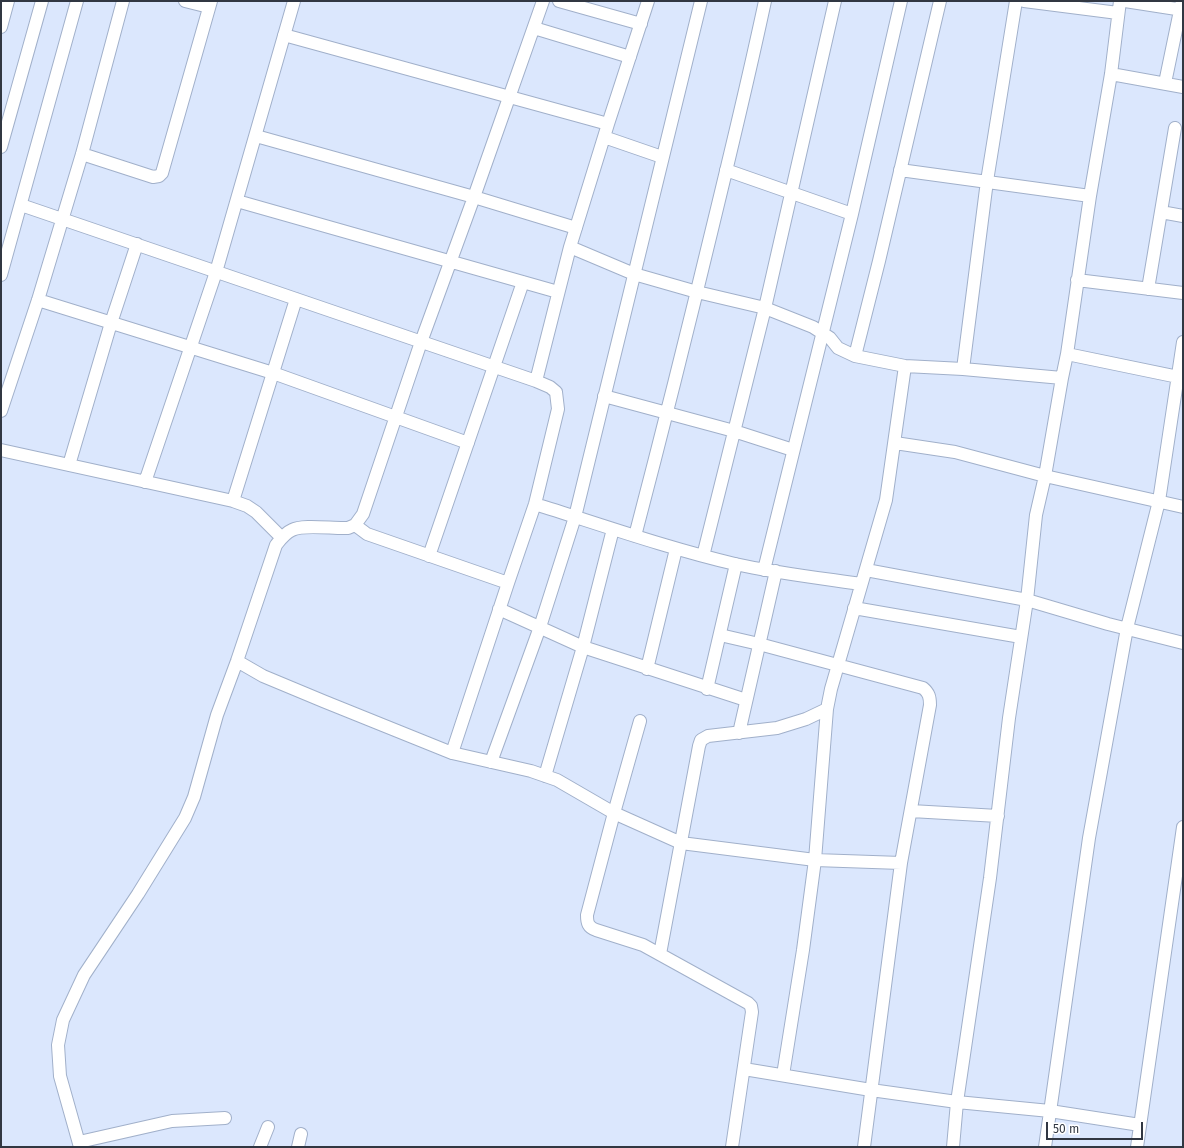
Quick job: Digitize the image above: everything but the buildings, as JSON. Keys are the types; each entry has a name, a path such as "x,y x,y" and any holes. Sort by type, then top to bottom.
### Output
{"street":[{"path":"1,27 8,1"},
{"path":"1,147 42,1"},
{"path":"1,275 77,1"},
{"path":"1,411 38,300 82,154 123,1"},
{"path":"82,154 153,177 159,176 162,173 210,4 185,1"},
{"path":"145,482 216,272 294,1"},
{"path":"225,1118 172,1121 79,1145 60,1076 58,1045 63,1020 84,975 138,894 185,818 194,797 217,715 276,545 292,530 303,527 348,528 355,525 363,514 421,342 474,198 543,1"},
{"path":"559,1 641,24"},
{"path":"536,381 570,247 648,1"},
{"path":"491,762 540,627 575,517 701,1"},
{"path":"634,536 667,413 697,292 749,78 765,1"},
{"path":"703,556 765,308 835,1"},
{"path":"764,570 852,214 902,1"},
{"path":"855,356 879,262 940,1"},
{"path":"963,369 987,181 1016,1"},
{"path":"953,1147 957,1102 998,816 1009,718 1027,600 1036,515 1045,476 1067,354 1090,196 1111,74 1119,7 1024,1"},
{"path":"1125,1 1182,7 1165,83"},
{"path":"534,28 630,57"},
{"path":"284,35 608,124"},
{"path":"1111,74 1183,87"},
{"path":"1148,289 1175,128"},
{"path":"256,136 576,228"},
{"path":"604,137 662,157"},
{"path":"726,170 852,214"},
{"path":"900,170 1090,196"},
{"path":"237,201 558,292"},
{"path":"21,205 536,381 550,387 556,392 558,409 535,504 452,753"},
{"path":"1161,212 1183,216"},
{"path":"69,465 111,323 137,244"},
{"path":"570,247 634,274 697,292 765,308 813,327 830,338 838,348 855,356 905,366 963,369 1062,378"},
{"path":"1077,280 1183,293"},
{"path":"430,556 523,282"},
{"path":"233,501 296,299"},
{"path":"38,300 273,373 468,443"},
{"path":"1045,1147 1089,838 1126,628 1159,501 1180,377 1183,342"},
{"path":"1067,354 1180,377"},
{"path":"783,1075 803,950 815,860 827,709 831,689 886,500 905,366"},
{"path":"604,396 793,450"},
{"path":"895,443 955,452 1045,476 1183,507"},
{"path":"1,450 233,501 248,506 256,512 282,538"},
{"path":"535,504 634,536 703,556 764,570 861,584"},
{"path":"355,525 367,534 508,583"},
{"path":"545,776 583,647 613,529"},
{"path":"648,669 676,549"},
{"path":"708,689 736,564"},
{"path":"866,570 1027,600 1183,643"},
{"path":"739,733 776,571"},
{"path":"854,608 1021,637"},
{"path":"499,609 583,647 708,689 746,700"},
{"path":"720,635 923,688 928,692 930,698 902,863 864,1147"},
{"path":"237,661 263,676 452,753 531,771 557,780 614,813 681,843 815,860 902,863"},
{"path":"660,954 701,740 708,736 777,728 806,719 827,709"},
{"path":"640,722 587,915 587,923 591,928 596,930 643,945 751,1006 752,1012 732,1147"},
{"path":"911,810 998,816"},
{"path":"1137,1147 1183,827"},
{"path":"744,1069 871,1090 957,1102 1050,1111 1140,1125"},
{"path":"260,1147 268,1127"},
{"path":"298,1147 301,1134"}]}
